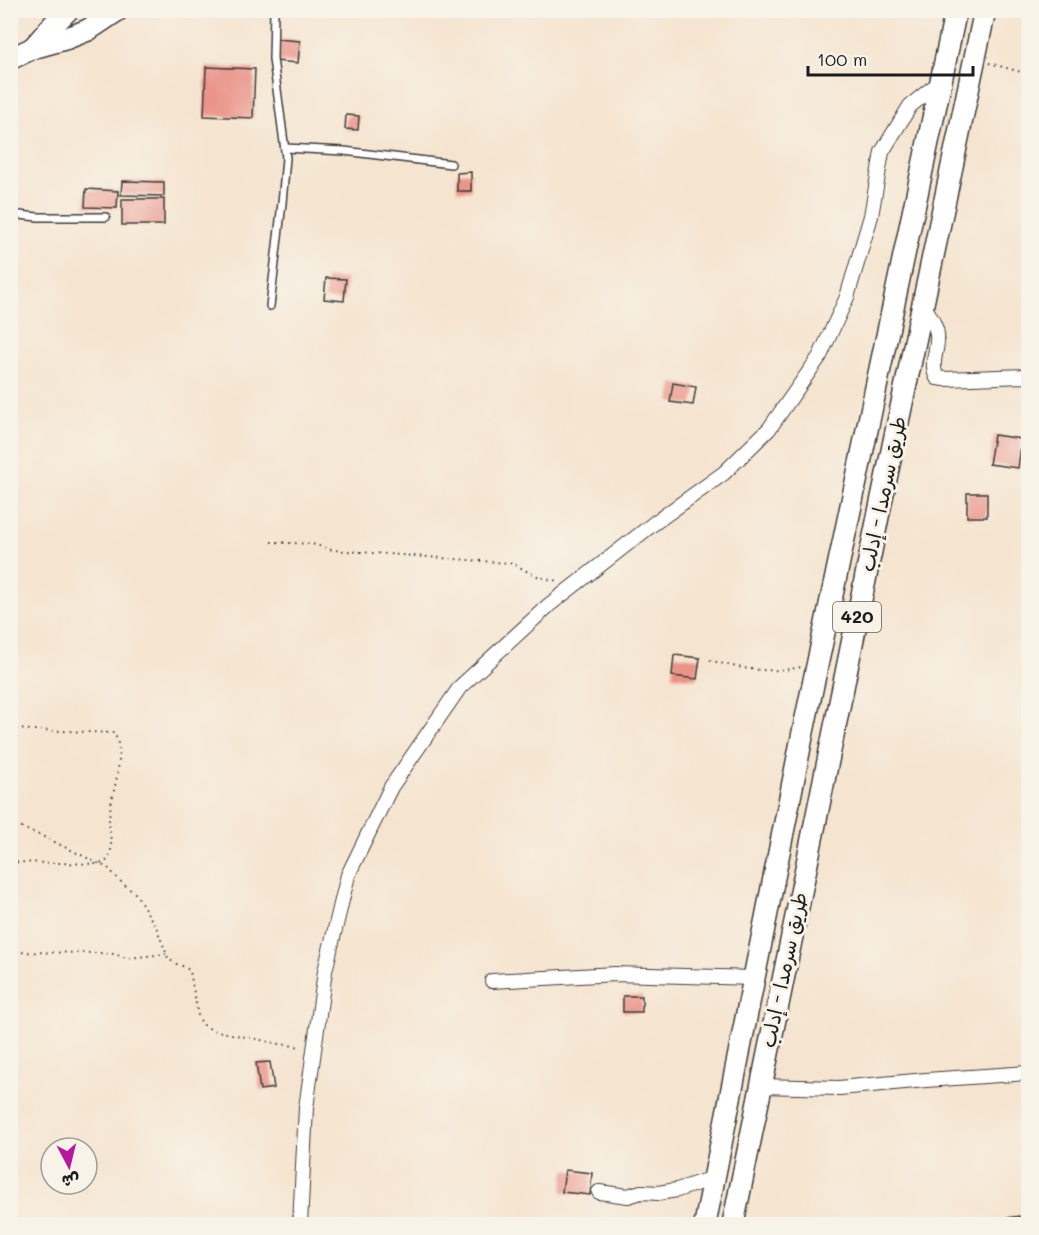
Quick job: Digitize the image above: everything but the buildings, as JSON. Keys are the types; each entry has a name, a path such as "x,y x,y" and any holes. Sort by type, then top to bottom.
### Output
{"main road":[{"path":"33,48 68,10"},
{"path":"10,59 33,48 88,30 117,10"},
{"name":"طريق سرمدا - إدلب","path":"705,1224 818,662 956,10"},
{"name":"طريق سرمدا - إدلب","path":"733,1224 985,10"}],"street":[{"path":"300,1224 306,1108 325,971 348,875 391,787 460,687 549,605 652,524 724,473 769,429 820,356 847,297 871,216 882,152 910,106 941,83"},
{"path":"923,303 938,337 933,366 937,378 1029,376"},
{"path":"492,981 615,974 754,978"},
{"path":"760,1086 839,1088 1029,1073"},
{"path":"599,1192 624,1197 645,1191 669,1192 714,1180"}],"lane":[{"path":"270,306 285,178 285,148 274,66 274,10"},
{"path":"285,148 344,151 451,164"},
{"path":"10,214 38,217 106,217"}],"path":[{"path":"974,60 1029,74"},
{"path":"271,542 312,544 333,550 509,563 544,579 576,584"},
{"path":"710,660 734,666 770,670 796,669 818,662"},
{"path":"10,729 114,733 117,741 118,767 110,817 111,851 108,860 100,864 10,862"},
{"path":"10,823 108,868 136,894 157,929 170,960 190,971 201,1024 212,1030 299,1047 314,1053"},
{"path":"10,952 100,953 127,958 166,954"}]}
